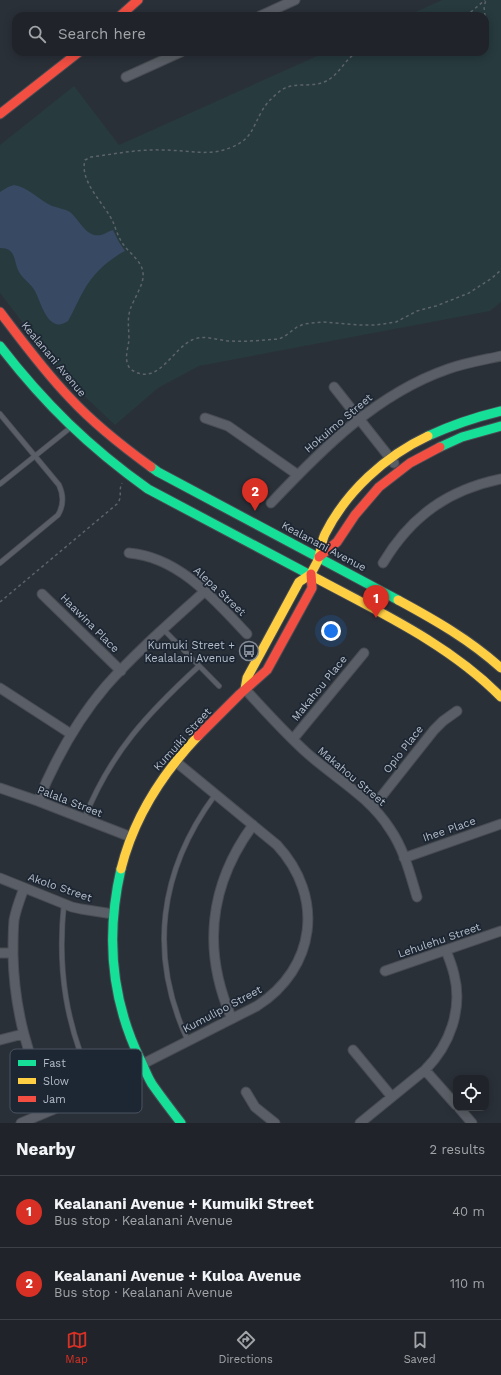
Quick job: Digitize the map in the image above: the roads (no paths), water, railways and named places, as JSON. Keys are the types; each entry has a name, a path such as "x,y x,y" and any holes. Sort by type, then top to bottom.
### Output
{"street":[{"path":"124,12 138,0"},
{"path":"269,12 295,0"},
{"path":"0,114 74,56"},
{"path":"126,77 172,56"},
{"name":"Kealanani Avenue","path":"0,312 59,387 91,419 158,472 448,627 481,651 501,668"},
{"path":"0,346 44,401 94,449 128,475 148,489 310,574 437,644 468,666 501,697"},
{"name":"Hokuimo Street","path":"271,503 336,438 360,418 395,394 429,377 467,364 501,356"},
{"path":"334,387 400,470"},
{"path":"246,689 247,678 299,582 310,574 319,557 325,534 343,506 366,480 391,458 422,438 474,417 501,411"},
{"path":"204,418 228,426 298,475"},
{"path":"319,557 336,544 346,527 365,502 400,470 429,451 445,444 478,432 501,426"},
{"path":"383,563 390,551 408,529 429,510 464,490 501,480"},
{"name":"Alepa Street","path":"129,554 152,558 186,575 205,591 247,634"},
{"name":"Kumuiki Street","path":"134,1049 123,1020 115,983 111,945 113,914 120,869 131,838 150,798 175,761 208,725 267,670 312,588 310,574"},
{"path":"38,801 52,768 71,734 94,702 121,670 205,591"},
{"name":"Haawina Place","path":"42,594 121,670"},
{"name":"Makahou Place","path":"293,739 364,653"},
{"path":"0,688 71,734"},
{"name":"Makahou Street","path":"246,689 308,754 373,807 391,829 404,858 417,897"},
{"name":"Opio Place","path":"373,807 434,730 443,721 458,711"},
{"name":"Kumulipo Street","path":"142,1064 232,1019 266,1000 283,985 293,972 307,936 308,914 305,892 297,872 291,862 277,845 175,761"},
{"name":"Palala Street","path":"0,788 38,801 131,838"},
{"name":"Ihee Place","path":"404,858 501,824"},
{"path":"232,1019 221,992 216,971 214,920 220,891 227,870 236,850 253,825"},
{"name":"Akolo Street","path":"0,878 81,909 113,914"},
{"path":"24,888 14,920 13,953 16,998 27,1049"},
{"name":"Lehulehu Street","path":"385,971 501,931"},
{"path":"360,1123 425,1070 434,1060 446,1041 451,1030 455,1014 457,997 454,974 446,951"},
{"path":"0,954 13,953"},
{"path":"0,1040 23,1034"},
{"path":"353,1050 392,1097"},
{"name":"Kumuiki Street","path":"142,1066 158,1093 181,1123"},
{"path":"425,1070 453,1102"},
{"path":"246,1092 255,1107 275,1123"},
{"path":"462,1111 472,1123"},
{"name":"Kumulipo Street","path":"21,1123 45,1113"}],"lane":[{"path":"0,106 22,97"},
{"path":"0,564 58,515 62,510 64,501 63,492 59,485 1,416"},
{"path":"0,484 71,427"},
{"path":"164,630 219,686"},
{"path":"84,819 94,794 129,738 162,700 199,666"},
{"path":"188,1041 174,1009 166,974 164,939 165,916 170,888 181,855 196,824 215,795"},
{"path":"64,903 61,957 66,1001 79,1049"}],"water":[{"path":"14,185 24,188 52,206 70,212 91,234 101,235 113,230 125,251 113,258 97,273 84,290 68,321 61,324 55,324 50,321 35,291 19,272 12,253 9,250 0,248 0,192"}],"place":[{"name":"Kealanani Avenue + Kuloa Avenue","path":"255,511"},
{"name":"Kealanani Avenue + Kumuiki Street","path":"376,618"},
{"name":"Kumuki Street + Kealalani Avenue","path":"249,651"}]}
